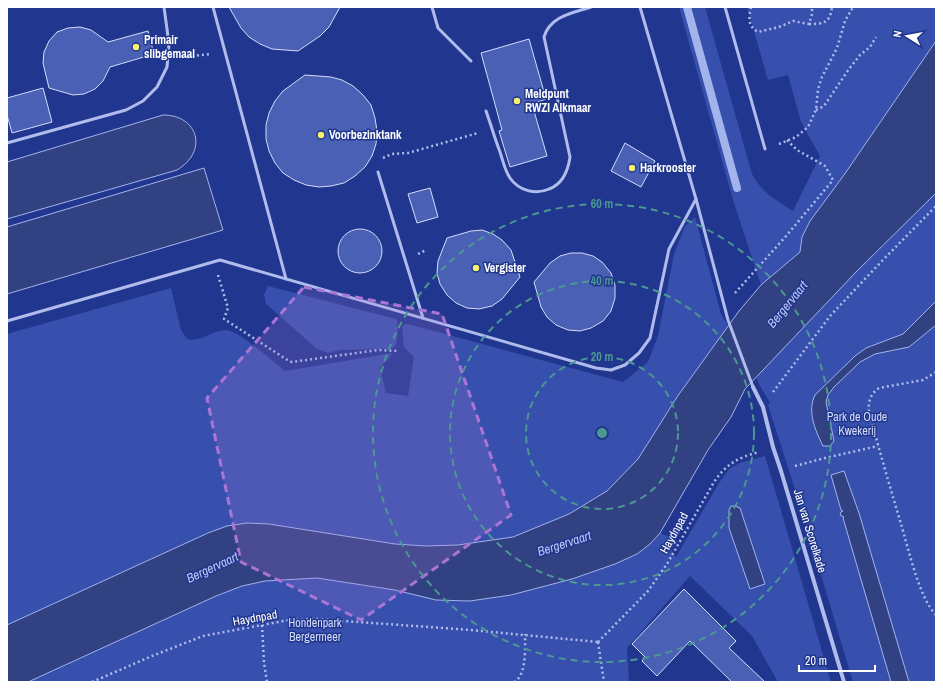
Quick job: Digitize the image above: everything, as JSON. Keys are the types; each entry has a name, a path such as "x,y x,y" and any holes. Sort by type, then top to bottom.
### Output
{"street":[{"name":"Jan van Scorelkade","path":"753,387 763,407 773,447 844,682"}],"lane":[{"path":"7,143 126,110 143,101 157,87 167,67 169,44 164,7"},
{"path":"213,7 286,279"},
{"path":"432,7 438,28 471,61"},
{"path":"486,111 505,169 511,179 519,187 529,191 540,192 550,189 558,184 569,167 570,157 544,37 546,29 560,17 591,7"},
{"path":"640,7 696,199 728,320 753,387"},
{"path":"725,7 765,149"},
{"path":"378,172 423,318"},
{"path":"7,321 220,260 596,368 610,370 625,365 639,353 650,338 669,249 696,199"}],"path":[{"path":"751,7 749,19 751,27 758,32 779,27 793,21 809,24 820,24 827,22 832,13 832,7"},
{"path":"809,24 812,14 812,7"},
{"path":"765,149 796,137 808,127 816,110 818,89 822,78 837,48 844,22 853,7"},
{"path":"816,110 824,106 849,69 860,55 870,47 876,37"},
{"path":"179,58 207,54"},
{"path":"378,172 380,163 387,156 408,153 492,128"},
{"path":"724,305 786,236 833,180 825,166 797,150 787,140"},
{"path":"763,407 830,316 936,206"},
{"path":"222,261 218,275 228,308 224,319 289,361 292,362 378,350 398,351"},
{"path":"936,372 923,380 879,388 874,392 868,402 869,412 878,446 912,562 924,596 936,615"},
{"path":"781,471 824,458 878,446"},
{"name":"Haydnpad","path":"92,682 203,636 290,620 316,619 525,634 598,642 648,591 667,564 722,470 746,455 773,447"},
{"path":"262,625 264,663 267,682"},
{"path":"514,682 518,680 522,672 525,654 525,634"},
{"path":"598,642 604,682"}],"highlighted area":[{"path":"304,287 442,314 511,515 361,620 241,562 207,398"}],"green space":[{"path":"679,7 705,7 752,174 765,191 793,211 820,156 801,122 788,75 768,80 747,7 936,7 936,41 844,175 810,221 802,237 800,252 761,285 733,200"},
{"name":"Park de Oude Kwekerij","path":"936,193 936,682 853,682 801,508 768,405 770,403 760,386 757,376 856,272"},
{"path":"695,217 721,314 728,326 677,397 638,459 607,491 569,514 513,537 458,545 426,546 395,544 227,526 208,533 7,625 7,334 171,288 181,330 187,339 192,340 202,338 216,332 226,330 232,331 285,371 392,353 380,367 386,393 408,396 414,357 404,347 402,327 405,324 623,382 648,362 658,336 674,254 685,226"},
{"path":"268,286 396,319 398,324 398,332 395,346 389,349 340,350 328,353 317,349 266,304 264,295"},
{"name":"Hondenpark Bergermeer","path":"765,456 831,682 778,682 752,636 690,576 627,648 629,682 28,682 216,596 242,586 265,581 317,578 395,590 436,600 470,601 511,595 572,579 615,564 637,554 650,544 660,533 677,540 671,550 676,557 719,483 729,469 740,463"}],"water":[{"name":"Bergervaart","path":"936,41 936,193 856,272 745,389 731,417 708,450 660,533 650,544 637,554 615,564 572,579 511,595 470,601 436,600 395,590 317,578 265,581 242,586 216,596 28,682 7,682 7,625 208,533 227,526 247,523 269,524 395,544 426,546 458,545 513,537 569,514 607,491 638,459 677,397 739,311 761,285 800,252 802,237 810,221 844,175"},
{"path":"163,115 175,117 185,121 195,136 196,145 193,154 187,162 177,170 7,219 7,162"},
{"path":"204,168 223,230 7,294 7,227"},
{"path":"936,301 936,325 909,347 875,354 860,362 834,387 828,395 826,402 834,441 830,446 823,446 817,434 812,414 815,395 855,356 866,348 903,334"},
{"path":"844,471 859,513 909,682 891,682 843,518 844,517 840,515 843,511 841,510 831,475"},
{"path":"731,506 740,508 765,584 750,589 729,528 729,510"}],"building":[{"path":"229,7 340,7 329,27 320,36 298,51 272,49 249,37 241,28"},
{"path":"80,27 91,30 108,42 148,31 154,54 110,67 103,81 95,89 84,94 73,95 49,88 43,63 44,52 49,41 57,32 68,28"},
{"name":"Meldpunt RWZI Alkmaar","path":"529,39 546,99 532,104 547,156 510,167 499,131 502,130 481,53"},
{"name":"Voorbezinktank","path":"305,75 331,77 342,80 353,86 371,105 377,131 376,144 372,156 365,167 344,183 319,187 306,185 294,180 283,173 275,163 269,151 266,139 266,125 269,113 275,101 283,91"},
{"path":"43,88 52,122 12,133 7,115 7,98"},
{"name":"Harkrooster","path":"625,143 655,161 641,187 611,171"},
{"path":"430,188 438,217 417,223 408,194"},
{"path":"364,229 369,230 376,235 381,242 381,260 376,267 369,272 356,273 351,272 344,267 339,260 338,247 339,242 344,235 351,230"},
{"name":"Vergister","path":"482,230 493,234 502,240 511,250 520,277 502,299 492,306 479,309 467,308 456,303 447,295 440,284 437,273 438,261 447,238 471,231"},
{"name":"Vergister","path":"571,253 582,253 593,256 602,262 611,273 615,285 615,298 611,311 603,321 591,328 580,331 568,330 556,325 547,317 541,307 534,282 550,263 560,256"},
{"path":"684,589 736,641 729,648 765,682 732,682 690,641 657,676 642,661 645,657 632,644"}],"waterway":[{"path":"687,7 737,188"}],"place":[{"name":"Primair slibgemaal","path":"136,47"},
{"name":"Meldpunt RWZI Alkmaar","path":"517,101"},
{"name":"Voorbezinktank","path":"321,135"},
{"name":"Harkrooster","path":"632,168"},
{"name":"Vergister","path":"476,268"}]}
